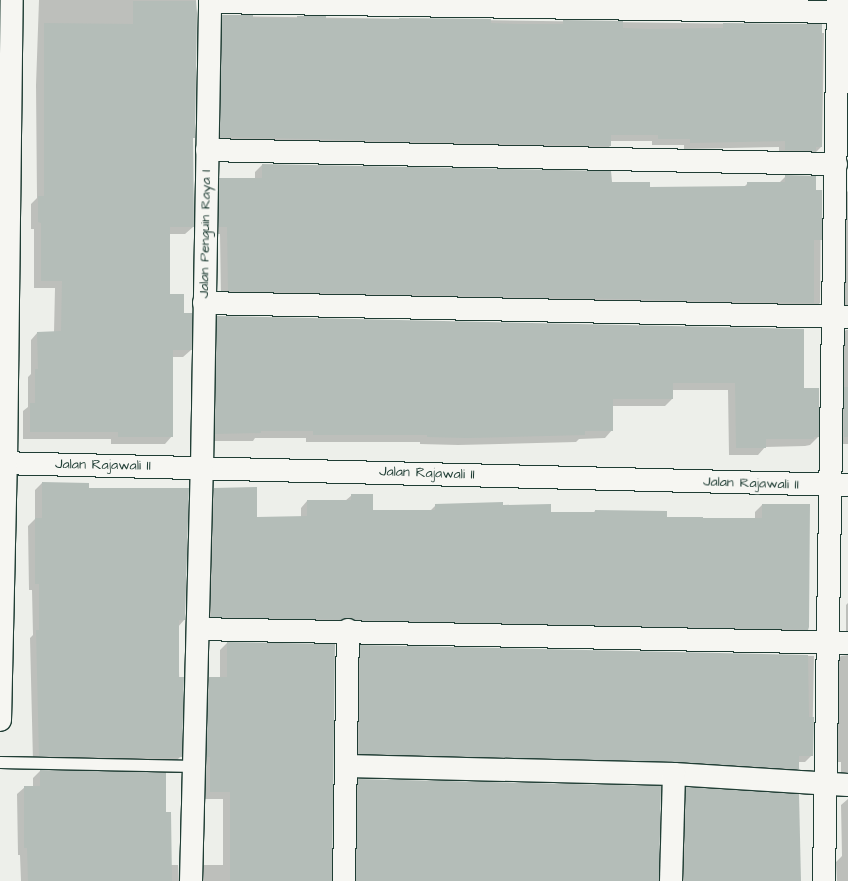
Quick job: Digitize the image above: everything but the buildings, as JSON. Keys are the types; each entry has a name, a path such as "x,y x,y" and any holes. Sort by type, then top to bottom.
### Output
{"street":[{"path":"0,720 3,463 12,0"},
{"path":"210,1 838,6 841,317 838,643 826,785 824,881"},
{"name":"Jalan Penguin Raya I","path":"191,881 202,467 210,1"},
{"path":"207,150 840,173"},
{"path":"204,303 841,317"},
{"name":"Jalan Rajawali II","path":"3,463 202,467 839,485"},
{"path":"198,629 348,630 838,643"},
{"path":"344,881 348,630"},
{"path":"347,766 674,774 826,785 848,785"},
{"path":"671,881 674,774"}],"lane":[{"path":"0,762 194,766"}]}
